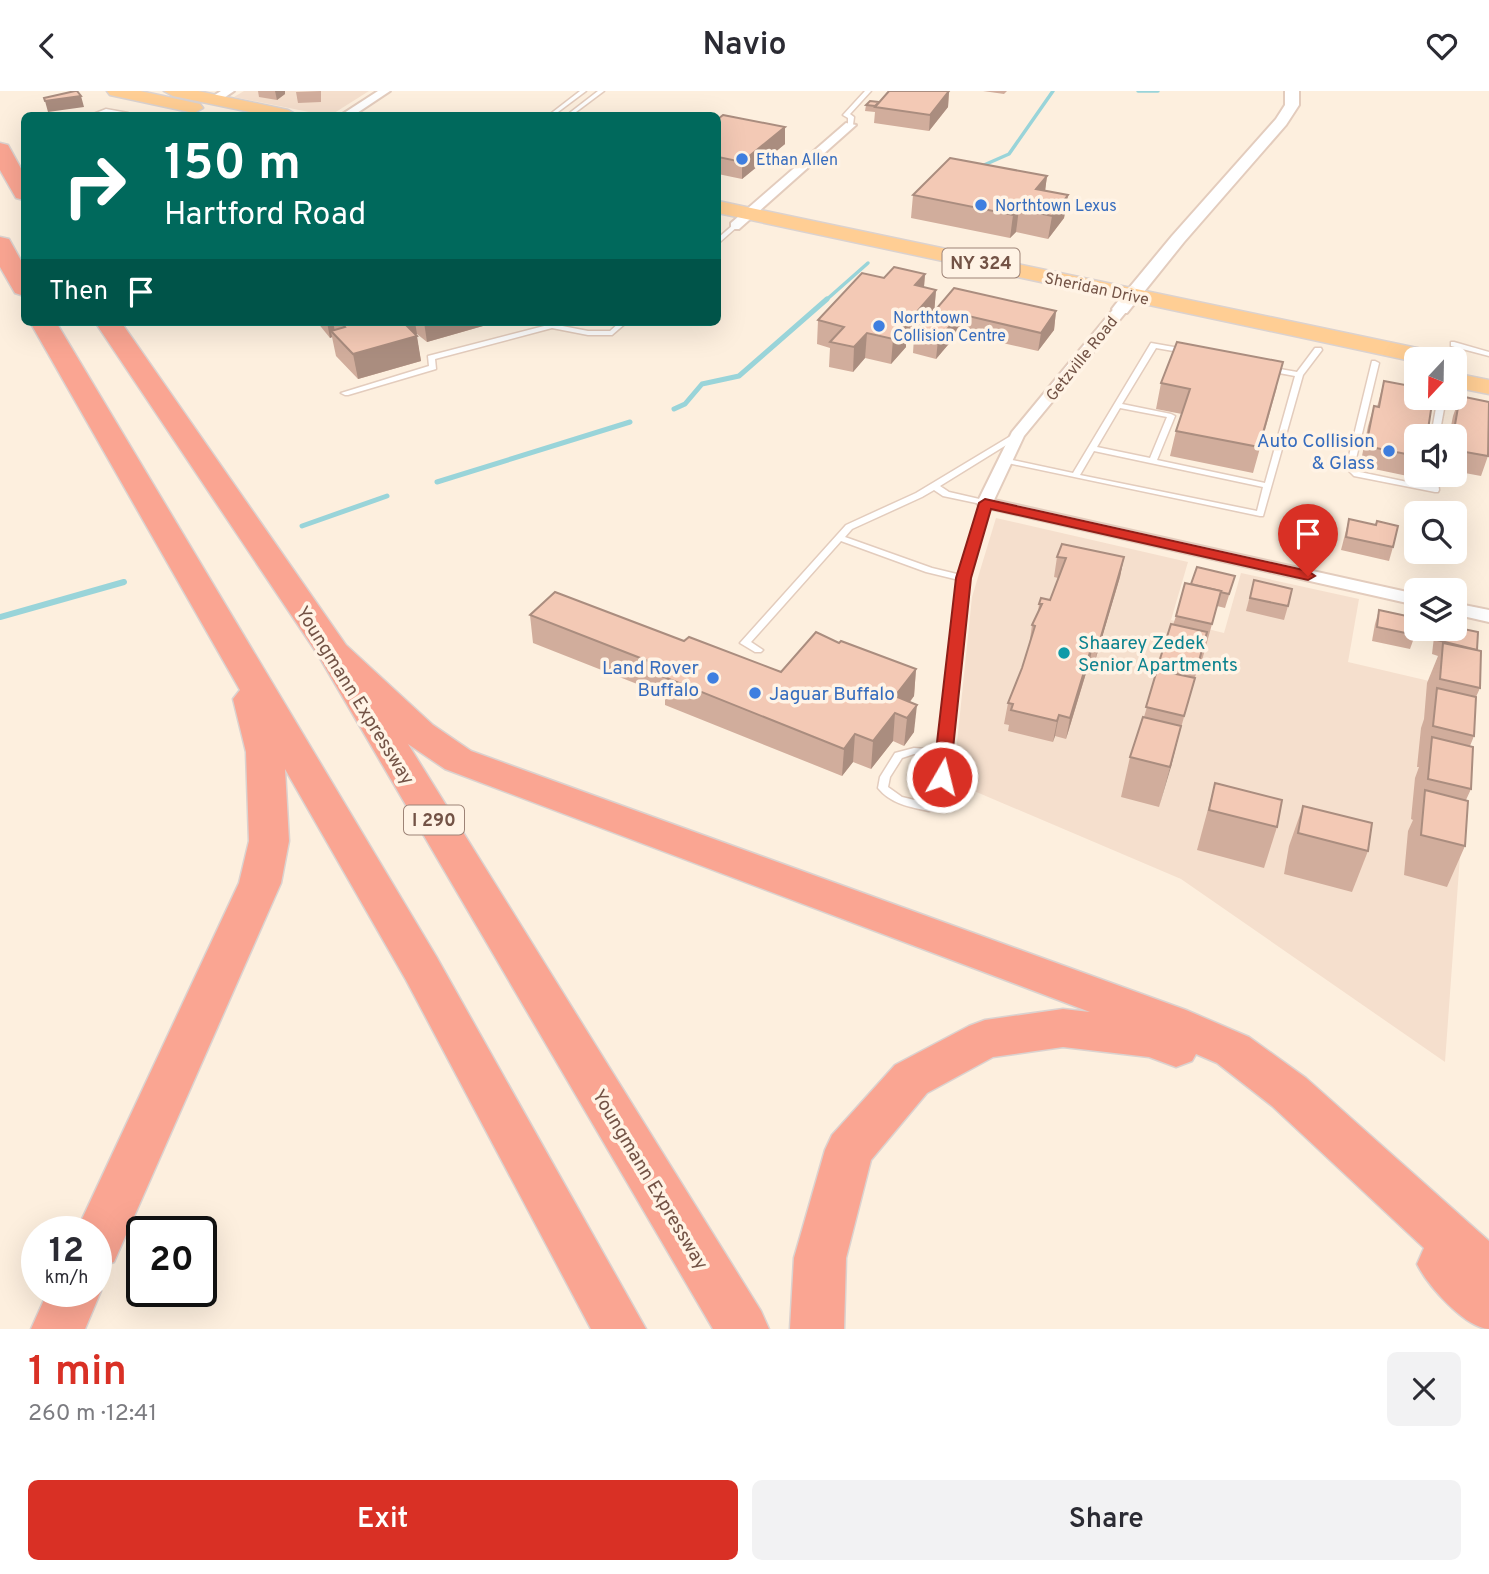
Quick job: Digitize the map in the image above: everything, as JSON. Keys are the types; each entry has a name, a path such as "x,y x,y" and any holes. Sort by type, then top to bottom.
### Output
{"highway":[{"path":"0,150 21,188"},
{"path":"0,244 21,282"},
{"path":"0,278 21,305"},
{"path":"37,326 66,362"},
{"path":"45,326 238,651 421,968 619,1329"},
{"name":"Youngmann Expressway","path":"111,326 334,653 742,1329"},
{"path":"109,1216 260,883 269,841 265,752 238,651"},
{"path":"334,653 420,734 458,760 1158,1019 1233,1050 1289,1092 1489,1274"},
{"path":"817,1329 820,1258 849,1150 911,1079 985,1039 1063,1028 1152,1039 1181,1049 1220,1071 1270,1106 1489,1307"},
{"path":"58,1329 68,1307"}],"main road":[{"path":"116,91 215,112"},
{"path":"173,91 221,95 278,112"},
{"name":"Sheridan Drive","path":"734,220 1126,302 1404,353"},
{"name":"Sheridan Drive","path":"1126,302 1318,351 1404,369"},
{"path":"1467,375 1489,370"},
{"path":"1467,381 1489,387"}],"street":[{"path":"352,112 385,91"},
{"name":"Getzville Road","path":"985,503 1017,435 1126,302 1281,122 1292,104 1292,91"},
{"path":"734,220 850,125"},
{"path":"985,503 1404,597"},
{"path":"1467,611 1489,616"}],"lane":[{"path":"555,112 583,91"},
{"path":"573,112 601,91"},
{"path":"850,125 851,117 846,115 867,91"},
{"path":"721,237 734,220"},
{"path":"345,393 433,367 431,358 515,335 552,326 588,333 612,333 620,326"},
{"path":"1075,476 1154,345 1194,353"},
{"path":"1003,460 1260,514 1298,375 1318,351"},
{"path":"1467,369 1489,354"},
{"path":"1375,363 1350,468 1357,474 1404,484"},
{"path":"1259,367 1298,375"},
{"path":"1118,405 1171,416 1152,462"},
{"path":"758,650 745,643 849,527 934,486 1017,435"},
{"path":"1092,448 1268,486"},
{"path":"934,486 946,494 985,503 964,578 945,754 938,800 929,807 913,805 891,797 883,788 885,777 899,755 914,751 945,754"},
{"path":"1420,487 1435,490 1435,487"},
{"path":"840,538 929,570 964,578"}],"shaded area":[{"path":"244,91 369,91 336,112 309,112 234,97"},
{"path":"996,518 1188,562 1171,620 1224,633 1241,573 1359,599 1348,662 1472,691 1445,1062 1181,879 953,782 972,597"}],"building":[{"path":"77,91 81,96 45,101 44,98"},
{"path":"889,91 949,91 930,115 875,107"},
{"path":"870,101 879,102 875,106 866,105"},
{"path":"721,117 785,127 742,162 721,158"},
{"path":"950,158 1047,176 1036,189 1068,195 1052,216 1019,209 1013,215 913,195"},
{"path":"894,267 925,274 915,285 936,290 915,314 911,314 904,321 908,322 893,339 867,333 854,347 830,342 844,327 818,320 862,273 884,278"},
{"path":"954,288 1056,311 1041,333 960,314 938,340 915,334"},
{"path":"407,326 417,336 353,354 331,331 345,327"},
{"path":"1177,342 1283,362 1259,447 1176,431 1190,389 1161,383"},
{"path":"1384,381 1404,385 1404,410 1431,410 1429,424 1404,424 1404,454 1366,446 1374,406 1379,407"},
{"path":"1467,397 1489,402 1488,456 1467,452 1467,424 1455,424 1458,410 1467,410"},
{"path":"1349,519 1376,525 1377,521 1398,526 1393,547 1346,537"},
{"name":"Shaarey Zedek Senior Apartments","path":"1062,544 1124,557 1100,640 1094,639 1070,718 1059,715 1057,721 1011,710 1013,704 1008,703 1022,668 1035,626 1032,625 1042,604 1039,604 1041,598 1050,600 1066,558 1057,557"},
{"path":"1197,567 1235,576 1229,594 1191,584"},
{"path":"1254,580 1292,589 1288,606 1250,598"},
{"path":"1185,583 1221,591 1212,624 1176,616"},
{"path":"555,592 684,641 689,637 781,672 816,632 839,643 841,641 916,669 895,696 917,705 907,718 895,713 873,741 855,734 844,749 664,677 671,670 530,615"},
{"path":"1379,610 1404,615 1404,633 1377,627"},
{"path":"1171,624 1207,632 1197,668 1160,659"},
{"path":"1467,630 1478,632 1477,650 1441,641 1467,641"},
{"path":"1443,643 1481,651 1480,688 1440,679"},
{"path":"1157,670 1195,678 1184,716 1146,707"},
{"path":"1437,688 1476,697 1474,736 1433,726"},
{"path":"1143,717 1181,726 1170,767 1130,757"},
{"path":"1432,737 1473,747 1471,789 1428,779"},
{"path":"1215,783 1282,800 1277,827 1209,810"},
{"path":"1425,790 1468,801 1465,846 1421,835"},
{"path":"1303,806 1372,823 1368,851 1298,833"}],"waterway":[{"path":"984,165 1009,154 1053,91"},
{"path":"1138,91 1158,91"},
{"path":"825,301 868,263"},
{"path":"674,409 685,404 702,384 739,376 827,299"},
{"path":"437,482 630,422"},
{"path":"302,526 387,496"},
{"path":"0,617 124,582"}],"place":[{"name":"Ethan Allen","path":"742,159"},
{"name":"Northtown Lexus","path":"981,205"},
{"name":"Northtown Collision Centre","path":"879,326"},
{"name":"Auto Collision & Glass","path":"1389,451"},
{"name":"Shaarey Zedek Senior Apartments","path":"1064,653"},
{"name":"Land Rover Buffalo","path":"713,678"},
{"name":"Jaguar Buffalo","path":"755,693"}],"route":[{"path":"942,777 964,578 985,503 1308,576"}]}
